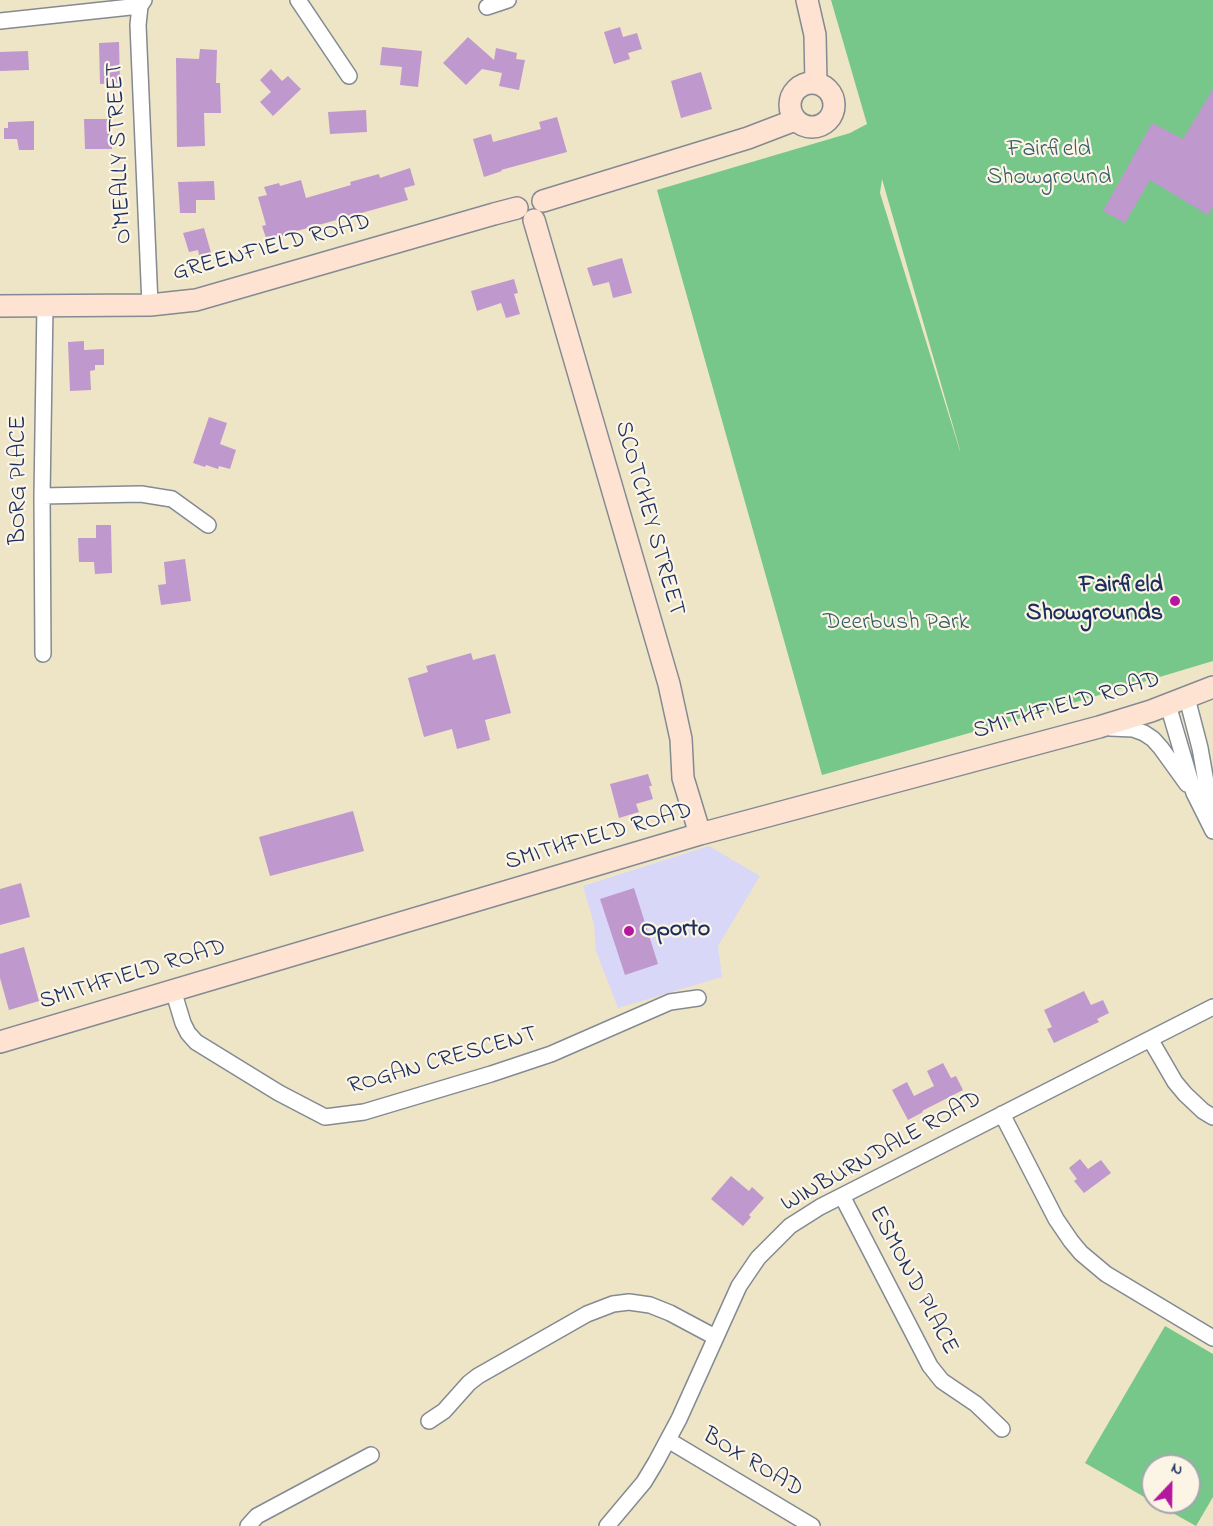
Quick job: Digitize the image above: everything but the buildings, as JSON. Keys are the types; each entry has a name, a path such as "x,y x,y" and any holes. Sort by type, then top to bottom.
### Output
{"street":[{"path":"298,0 349,76"},
{"path":"487,7 508,0"},
{"path":"807,0 815,35 816,83"},
{"path":"0,21 142,3"},
{"name":"O'MEALLY STREET","path":"142,3 138,26 150,305"},
{"path":"816,83 832,95 833,110 831,117 820,126 805,126 795,120 790,112 790,97 800,86 816,83"},
{"name":"GREENFIELD ROAD","path":"0,306 150,305 196,300 483,217 526,214 518,201 525,194 539,195 543,201 748,138 795,120"},
{"name":"SCOTCHEY STREET","path":"526,214 669,684 681,739 683,778 700,834"},
{"name":"BORG PLACE","path":"43,654 42,496 45,305"},
{"path":"42,496 141,494 172,499 208,525"},
{"name":"SMITHFIELD ROAD","path":"0,1042 700,834 1098,727 1178,702 1213,687"},
{"path":"1178,702 1194,793"},
{"path":"1178,702 1200,748 1211,826"},
{"path":"1098,727 1133,729 1153,739 1194,793 1211,826"},
{"name":"ROGAN CRESCENT","path":"173,990 183,1023 196,1042 279,1093 325,1117 364,1112 490,1074 551,1054 670,1002 698,998"},
{"name":"WINBURNDALE ROAD","path":"607,1526 644,1482 668,1440 739,1286 765,1250 790,1226 842,1196 1213,1007"},
{"path":"1150,1039 1175,1082 1203,1111 1213,1117"},
{"path":"1002,1114 1056,1219 1082,1253 1106,1274 1213,1338"},
{"name":"ESMOND PLACE","path":"842,1196 930,1366 942,1382 976,1404 1002,1429"},
{"path":"429,1421 444,1411 468,1383 478,1376 587,1314 613,1304 629,1302 650,1305 715,1337"},
{"name":"BOX ROAD","path":"668,1440 812,1526"},
{"path":"248,1526 257,1516 370,1455"}],"shaded area":[{"path":"709,846 760,876 718,946 722,977 618,1008 596,951 594,924 583,886"}],"green space":[{"path":"831,0 1213,0 1213,661 822,775 657,190 850,133 867,124","holes":["882,179 960,451 880,193"]},
{"path":"1165,1326 1213,1354 1213,1497 1196,1526 1174,1514 1201,1514 1201,1454 1141,1454 1141,1495 1085,1463"}],"place":[{"name":"Fairfield Showgrounds","path":"1175,601"},
{"name":"Oporto","path":"629,931"}],"park label":[{"name":"Fairfield Showground","path":"1049,165"},
{"name":"Deerbush Park","path":"896,624"}]}
